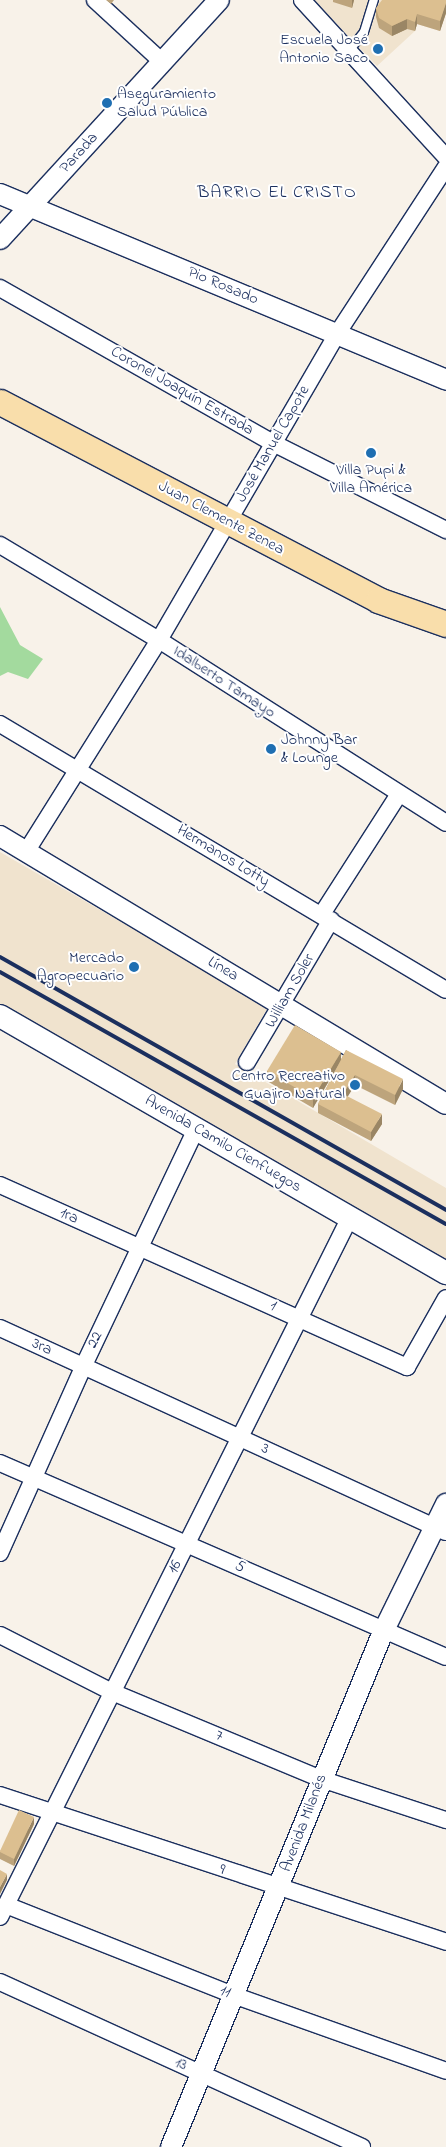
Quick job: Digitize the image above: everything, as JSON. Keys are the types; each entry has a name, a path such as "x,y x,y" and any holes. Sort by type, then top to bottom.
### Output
{"main road":[{"name":"Juan Clemente Zenea","path":"0,402 378,600 446,624"},
{"name":"Avenida Camilo Cienfuegos","path":"0,1016 446,1273"}],"street":[{"path":"94,0 161,61"},
{"name":"Parada","path":"0,239 161,61 219,0"},
{"path":"302,0 446,157"},
{"name":"José Manuel Capote","path":"26,852 160,640 337,334 446,166"},
{"name":"Pio Rosado","path":"0,194 446,380"},
{"name":"Coronel Joaquín Estrada","path":"0,288 273,443 446,530"},
{"name":"Idalberto Tamayo","path":"0,545 160,640 446,823"},
{"name":"Hermanos Lotty","path":"0,724 446,990"},
{"name":"William Soler","path":"247,1062 283,1005 326,917 399,794"},
{"name":"Línea","path":"0,836 446,1104"},
{"name":"22","path":"0,1553 139,1246 196,1129"},
{"name":"1ra","path":"0,1185 139,1246"},
{"name":"16","path":"3,1911 350,1217"},
{"name":"1","path":"139,1246 408,1367 446,1298"},
{"name":"3ra","path":"0,1328 84,1365"},
{"name":"3","path":"84,1365 440,1529"},
{"name":"5","path":"0,1463 187,1543 383,1632 446,1657"},
{"name":"Avenida Milanés","path":"176,2146 200,2073 278,1889 321,1778 383,1632 440,1529 446,1504"},
{"name":"7","path":"0,1635 112,1692 321,1778 446,1820"},
{"name":"9","path":"0,1795 278,1889 446,1942"},
{"name":"11","path":"3,1911 446,2071"},
{"name":"13","path":"0,1982 362,2147"}],"lane":[{"path":"348,50 364,32 374,0"}],"shaded area":[{"name":"Escuela José Antonio Saco","path":"314,0 446,0 446,13 440,31 417,24 415,31 377,66"},
{"path":"0,852 268,1007 235,1064 446,1188 446,1261 0,1005"}],"green space":[{"path":"0,607 20,645 43,659 28,679 8,672 0,676"}],"building":[{"path":"382,0 446,0 446,3 440,21 417,14 415,22 407,19 392,26 379,18 376,8"},
{"path":"295,1025 341,1052 313,1098 267,1071"},
{"path":"346,1050 403,1079 395,1095 355,1075 343,1094 382,1114 371,1132 318,1104"},
{"path":"19,1810 34,1817 14,1859 0,1851"},
{"path":"0,1870 7,1874 0,1887"}],"railway":[{"path":"0,957 446,1210"},
{"path":"0,972 446,1224"}],"place":[{"name":"Escuela José Antonio Saco","path":"378,49"},
{"name":"Aseguramiento Salud Pública","path":"107,103"},
{"name":"Villa Pupi & Villa América","path":"371,453"},
{"name":"Johnny Bar & Lounge","path":"271,749"},
{"name":"Mercado Agropecuario","path":"134,967"},
{"name":"Centro Recreativo Guajiro Natural","path":"355,1085"}],"district":[{"name":"BARRIO EL CRISTO","path":"277,193"}]}
